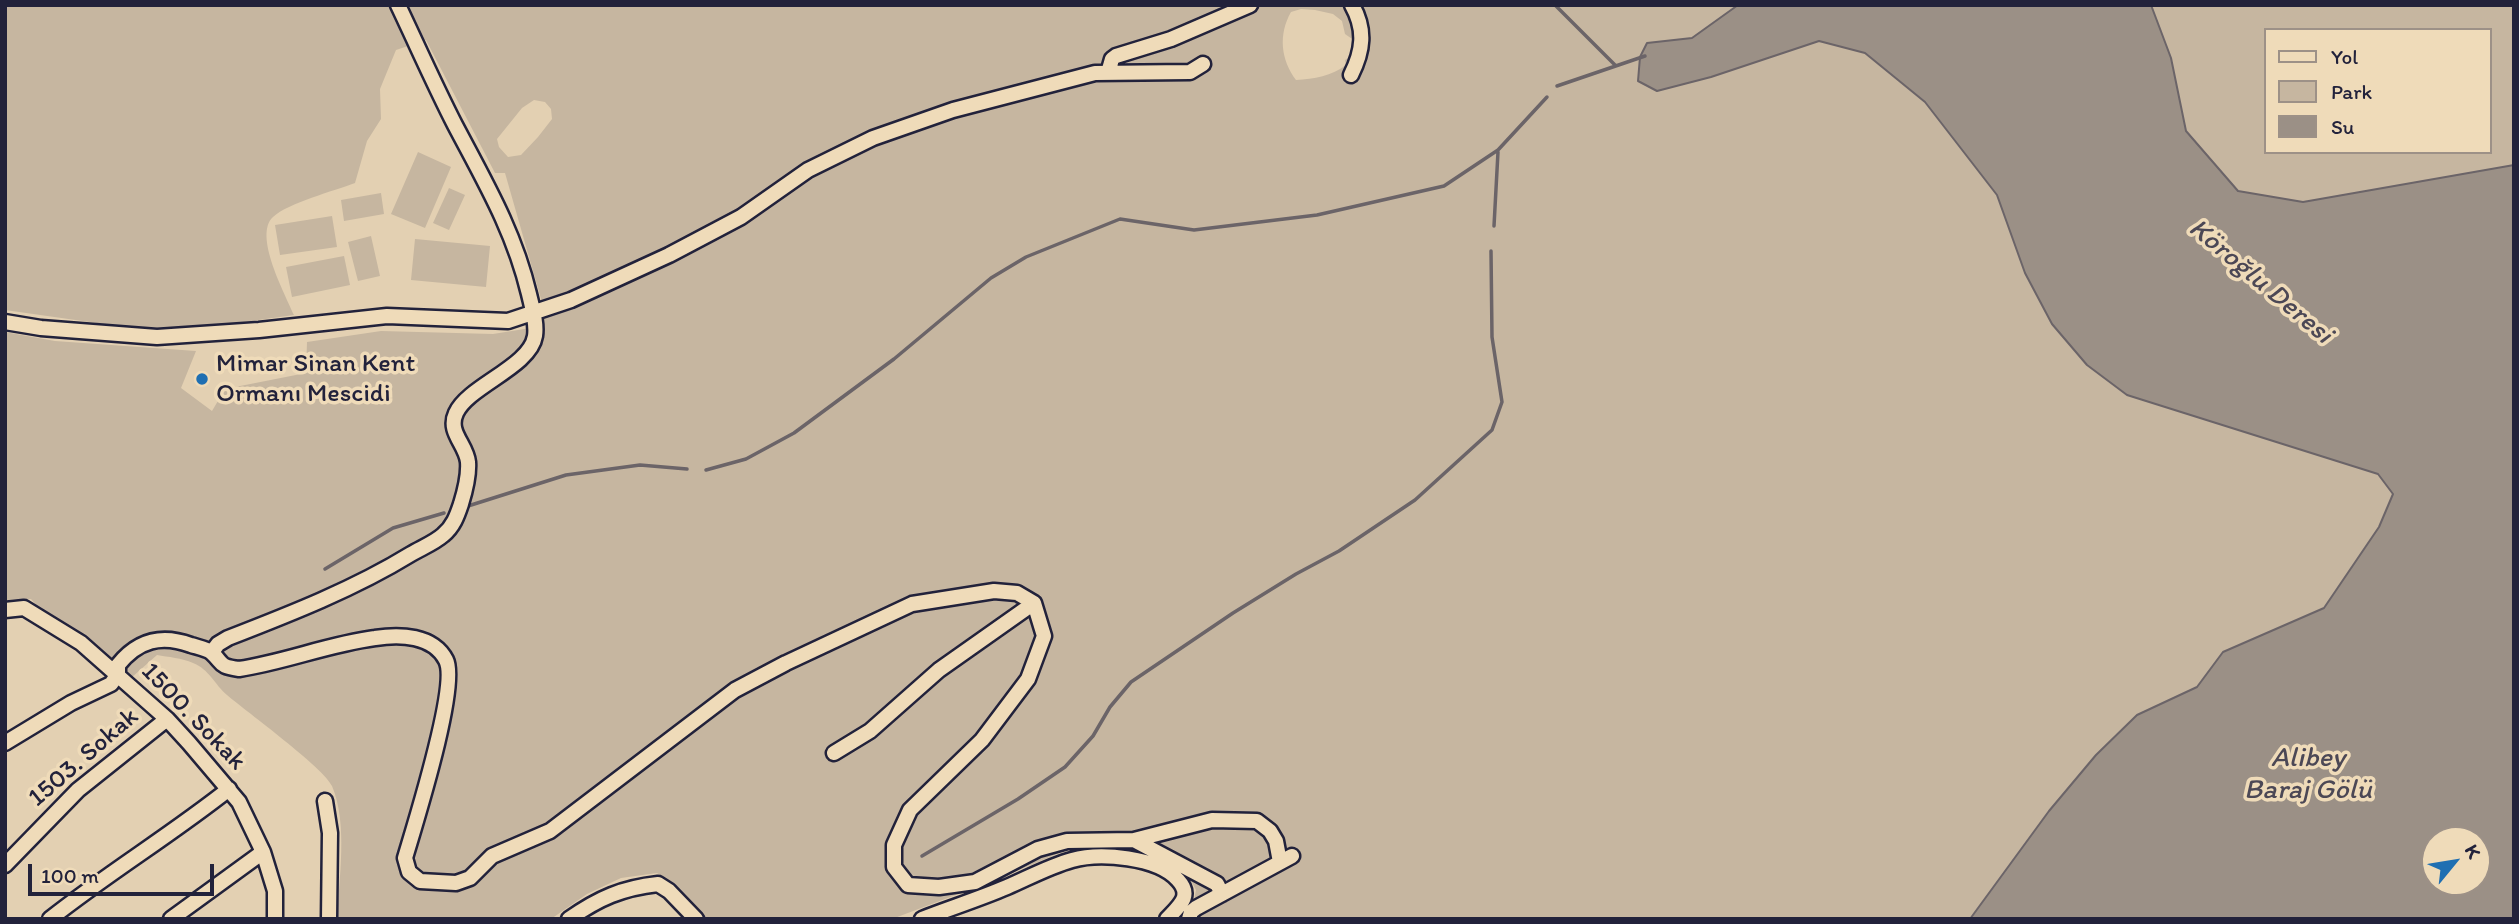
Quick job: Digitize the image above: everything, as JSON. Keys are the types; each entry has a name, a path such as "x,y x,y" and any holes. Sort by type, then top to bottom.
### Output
{"street":[{"path":"212,652 228,638 306,608 393,566 442,536 454,524 467,477 468,460 453,427 456,411 476,392 518,361 535,337 533,314 523,272 508,225 455,124 398,5"},
{"path":"1108,73 1112,59 1116,56 1171,39 1250,5"},
{"path":"1351,75 1363,46 1362,29 1352,5"},
{"path":"5,322 41,328 157,337 259,330 387,316 508,321 571,300 669,255 741,217 808,170 873,138 953,110 1095,73 1190,72 1203,64"},
{"path":"5,743 71,703 111,684 118,674 118,665 125,656 140,644 156,638 179,641 212,652 219,663 239,669 376,637 414,637 436,645 447,662 442,724 405,858 409,872 420,881 456,883 470,878 492,856 501,851 550,831 735,690 786,663 912,604 994,591 1017,593 1034,603 1044,636 1028,679 982,740 910,810 894,845 894,867 908,885 939,887 975,882 1038,849 1067,841 1134,840 1212,820 1257,821 1270,831 1286,859 1196,908 1189,919"},
{"path":"834,753 870,731 939,670 1034,603"},
{"name":"1500. Sokak","path":"5,610 24,608 81,643 167,719 229,789 239,802 263,852 275,891 275,919"},
{"name":"1503. Sokak","path":"5,865 78,790 167,719"},
{"path":"50,919 229,789"},
{"path":"325,801 330,833 329,919"},
{"path":"1134,840 1217,884 1222,894"},
{"path":"171,919 263,852"},
{"path":"922,919 1073,860 1108,857 1152,863 1171,872 1184,886 1186,894 1167,919"},
{"path":"569,919 588,905 622,889 658,884 669,891 696,919"}],"green space":[{"path":"5,5 1738,5 1692,38 1647,43 1657,91 1711,77 1819,41 1865,53 1925,102 1997,195 2025,273 2052,324 2128,395 2378,474 2393,494 2379,527 2324,608 2223,652 2197,687 2137,715 2096,755 2049,811 1970,919 1180,919 1193,905 1196,890 1188,875 1151,852 1107,845 1071,848 892,919 707,919 668,880 657,873 621,878 587,894 551,919 337,919 340,817 332,786 315,767 227,695 199,666 157,655 131,678 118,665 39,608 31,599 5,600 5,332 55,341 196,351 181,388 212,411 225,389 306,373 307,342 381,331 493,334 543,326 541,299 505,173 495,173 426,40 396,50 380,89 381,119 367,141 355,183 289,207 273,217 268,226 268,250 294,315 216,326 146,330 5,310","holes":["1301,9 1333,14 1342,21 1345,34 1355,41 1352,56 1345,60 1346,65 1322,76 1296,80 1284,56 1283,38 1291,12","534,100 545,102 551,109 552,119 521,155 508,157 499,147 497,139 522,108"]},
{"path":"2151,5 2514,5 2514,165 2303,202 2238,191 2186,132 2171,58"},
{"path":"418,152 451,167 425,228 391,214"},
{"path":"449,188 465,195 449,230 433,223"},
{"path":"381,193 384,214 344,221 341,200"},
{"path":"332,216 337,247 280,255 275,225"},
{"path":"371,236 380,276 358,281 348,242"},
{"path":"415,239 490,246 486,287 411,280"},
{"path":"344,256 350,285 292,297 286,267"}],"water":[{"name":"Alibey Baraj Gölü","path":"1738,5 2151,5 2171,58 2186,131 2238,191 2303,202 2514,165 2514,919 1970,919 2049,811 2096,755 2137,715 2197,687 2223,652 2324,608 2379,527 2393,494 2378,474 2127,395 2087,365 2052,324 2025,273 1997,195 1925,102 1865,53 1819,41 1711,77 1657,91 1638,81 1640,57 1647,43 1692,38"}],"waterway":[{"path":"1555,5 1615,65"},
{"path":"1557,86 1645,56"},
{"path":"706,470 746,459 794,433 894,359 991,278 1026,257 1120,219 1194,230 1317,215 1444,186 1498,150 1547,97"},
{"path":"1494,226 1498,152"},
{"path":"922,856 1018,799 1065,767 1093,736 1110,707 1131,682 1233,613 1339,551 1415,500 1492,430 1502,402 1492,337 1491,251"},
{"path":"468,506 566,475 640,465 687,469"},
{"path":"325,569 393,528 444,513"}],"place":[{"name":"Mimar Sinan Kent Ormanı Mescidi","path":"202,379"}],"water label":[{"name":"Köroğlu Deresi","path":"2260,282"}]}
